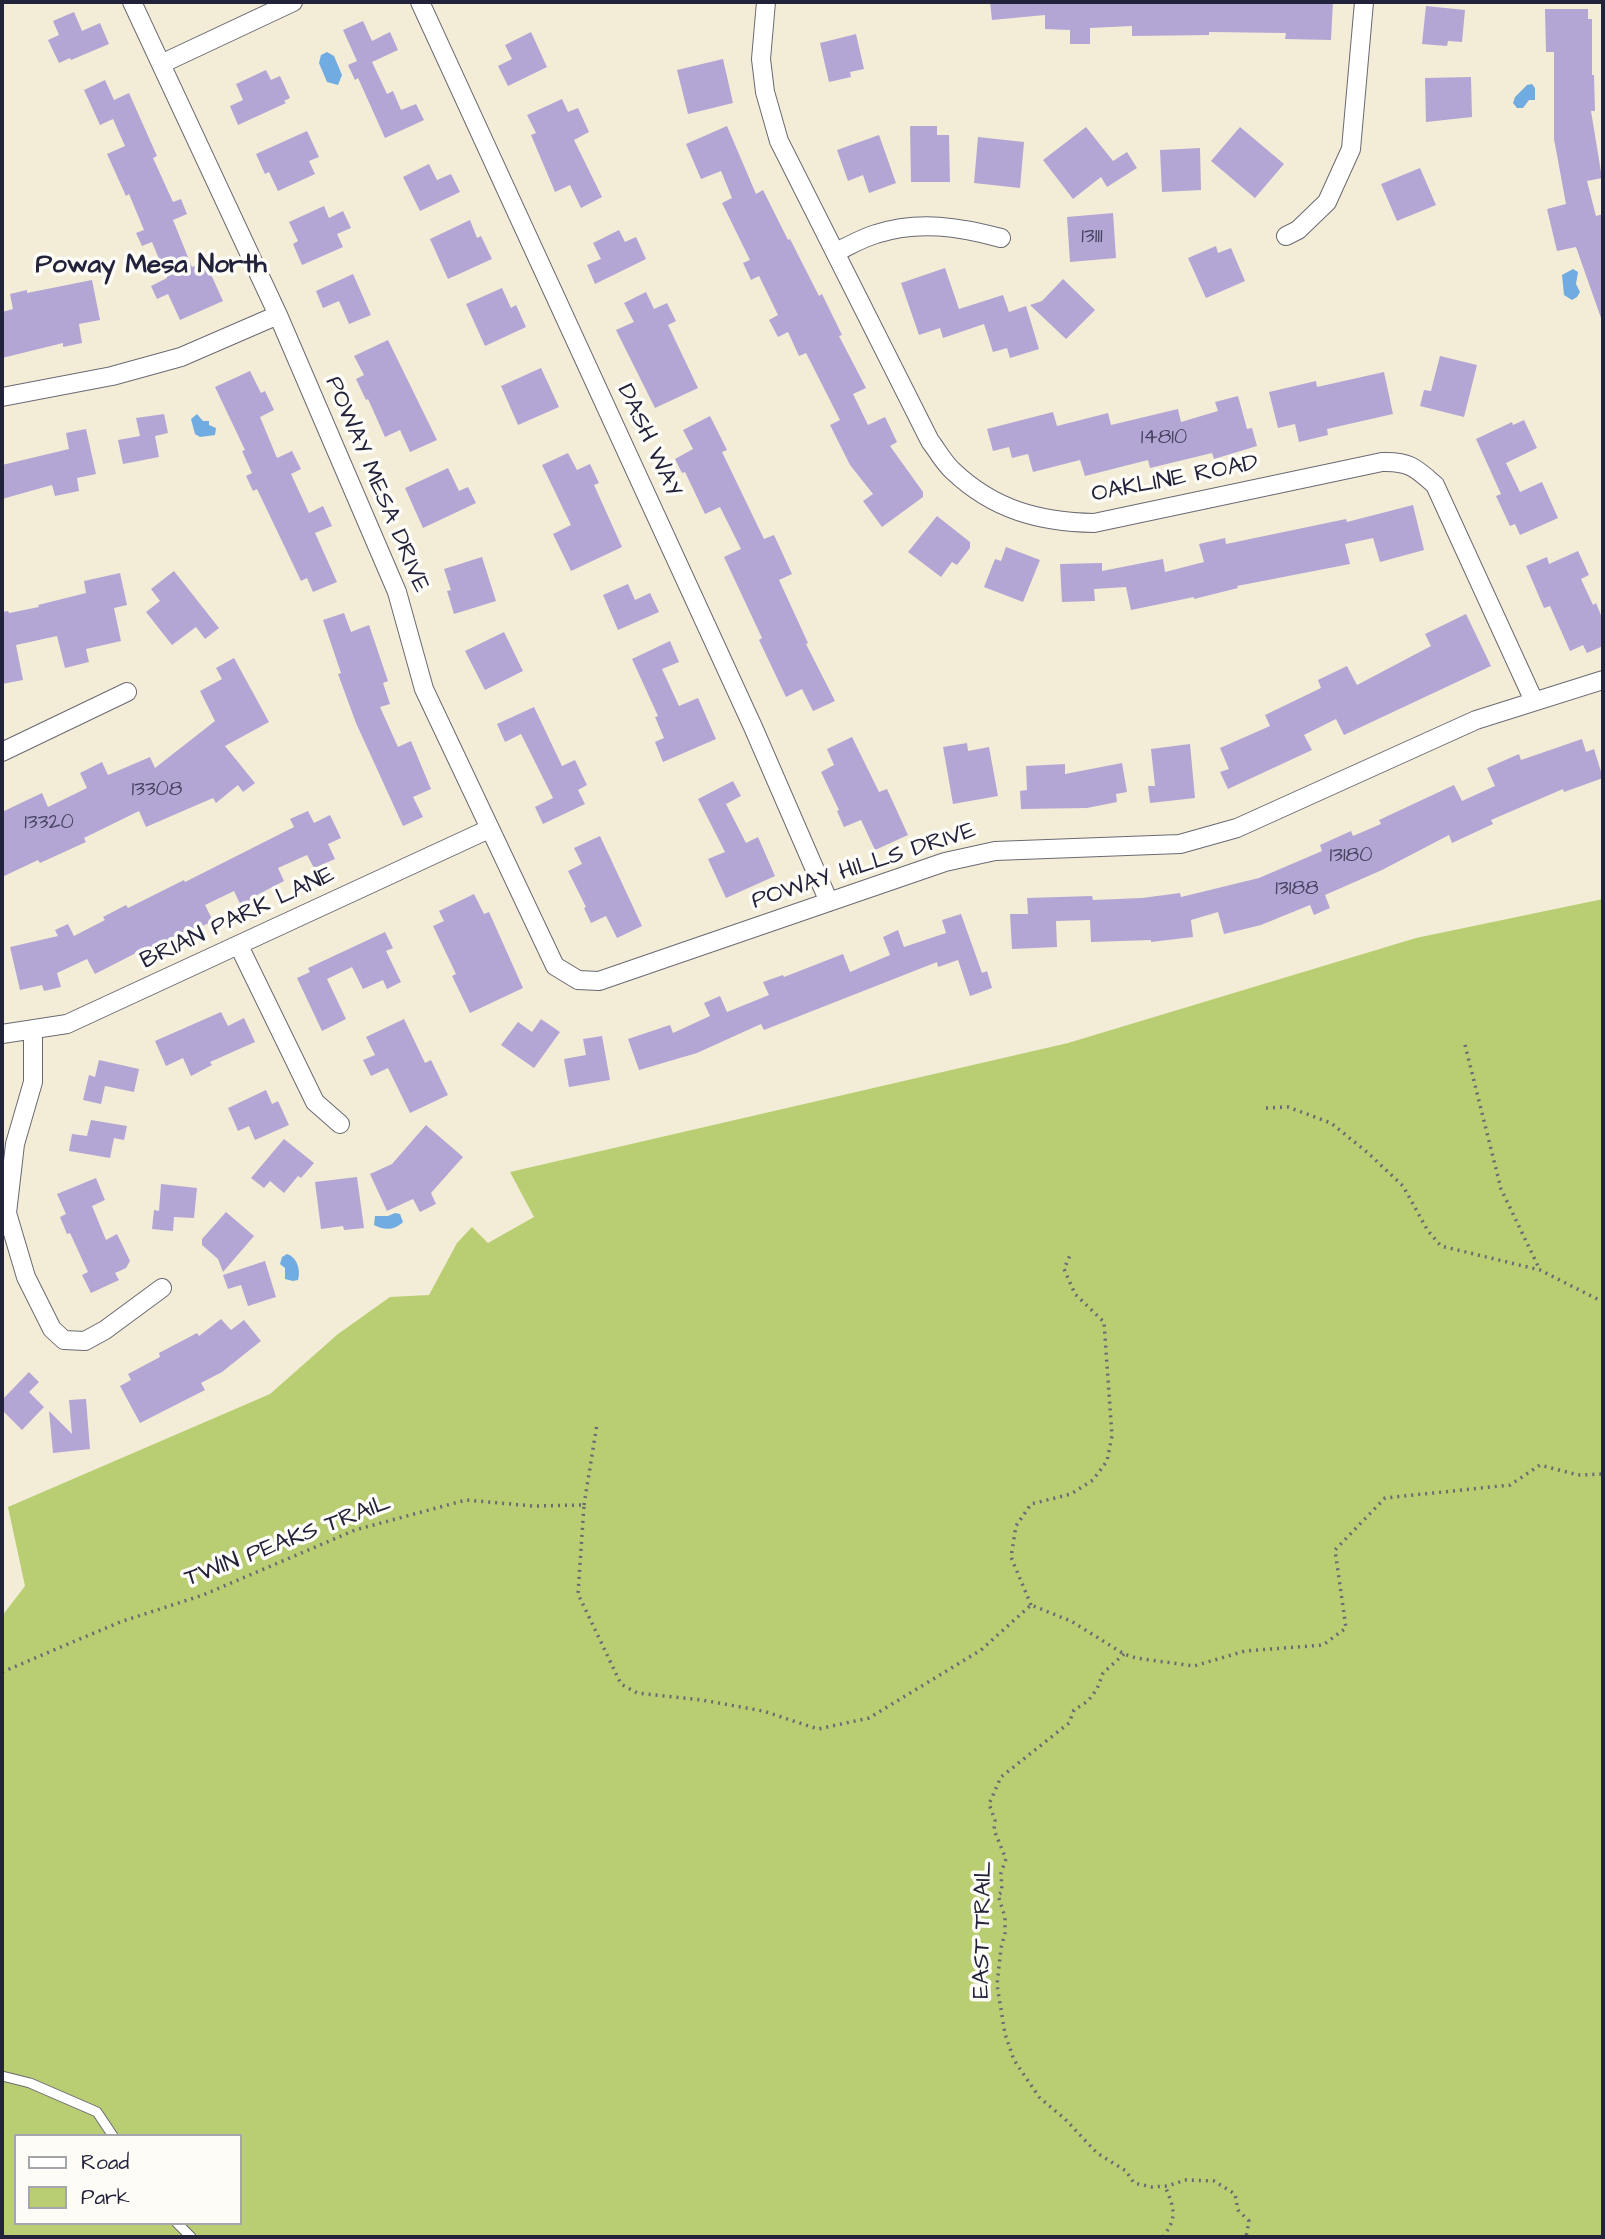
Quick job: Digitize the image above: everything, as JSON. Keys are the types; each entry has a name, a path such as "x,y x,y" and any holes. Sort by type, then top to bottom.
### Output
{"street":[{"name":"POWAY MESA DRIVE","path":"132,2 278,315 397,592 424,688 555,966 578,980"},
{"path":"161,64 293,2"},
{"name":"DASH WAY","path":"420,2 753,727 829,902"},
{"name":"OAKLINE ROAD","path":"766,2 761,59 765,92 779,141 930,441 953,471 1003,506 1059,522 1094,523 1382,462 1400,462 1416,468 1435,485 1534,701"},
{"path":"1286,236 1298,230 1327,202 1351,149 1364,2"},
{"path":"836,252 876,234 914,225 961,227 1002,238"},
{"path":"2,397 112,376 181,357 278,315"},
{"name":"POWAY HILLS DRIVE","path":"578,980 599,981 945,862 995,851 1180,844 1237,828 1476,720 1603,680"},
{"path":"2,752 127,692"},
{"name":"BRIAN PARK LANE","path":"2,1034 67,1024 489,829"},
{"path":"239,946 315,1102 340,1124"},
{"path":"33,1031 33,1082 15,1144 7,1213 26,1277 52,1329 64,1340 85,1341 105,1330 162,1288"}],"lane":[{"path":"2,2076 30,2083 97,2112 112,2134"}],"path":[{"path":"1465,1045 1502,1189 1540,1270"},
{"path":"1266,1108 1288,1107 1331,1124 1368,1153 1404,1186 1428,1231 1441,1246 1540,1270 1603,1301"},
{"path":"1071,1253 1064,1269 1074,1294 1104,1322 1112,1436 1107,1461 1093,1480 1071,1494 1031,1504 1016,1526 1012,1557 1031,1605 1071,1621 1124,1654 1194,1666 1245,1651 1323,1645 1346,1628 1335,1550 1385,1499 1510,1485 1540,1465 1578,1475 1603,1474"},
{"path":"597,1424 584,1505 578,1594 621,1684 637,1693 702,1700 751,1709 818,1729 869,1718 981,1650 1031,1605"},
{"name":"TWIN PEAKS TRAIL","path":"2,1672 120,1622 203,1595 355,1530 466,1500 533,1506 584,1505"},
{"name":"EAST TRAIL","path":"1124,1654 1103,1673 1097,1689 1088,1701 1074,1710 1069,1723 1001,1777 989,1804 995,1821 994,1830 1006,1858 1001,1873 1002,1892 998,1895 1005,1917 1005,1933 997,1985 1005,2035 1014,2060 1039,2097 1065,2119 1097,2153 1126,2171 1134,2183 1152,2187 1186,2180 1214,2181 1223,2185 1235,2194 1238,2210 1249,2221 1246,2237"},
{"path":"1163,2237 1172,2225 1174,2208 1165,2186"}],"green space":[{"path":"1603,899 1603,2237 2,2237 2,1616 25,1586 8,1507 270,1394 338,1334 390,1297 429,1295 457,1243 472,1227 488,1243 534,1217 510,1172 1068,1043 1416,938"}],"water":[{"path":"327,52 334,56 342,75 338,85 327,82 319,63 321,55"},
{"path":"1532,84 1535,88 1535,100 1529,100 1523,108 1517,108 1513,103 1515,97 1527,85"},
{"path":"1573,269 1578,272 1576,284 1580,292 1572,300 1564,295 1562,275"},
{"path":"197,414 216,428 215,435 200,437 195,434 191,419"},
{"path":"400,1214 403,1222 400,1225 388,1229 374,1225 375,1216"},
{"path":"287,1254 297,1264 298,1280 285,1279 285,1268 280,1264 282,1257"}],"building":[{"path":"990,2 1333,2 1331,40 1285,39 1286,33 1209,32 1209,35 1132,36 1132,26 1090,28 1090,44 1070,44 1070,30 1045,29 1045,15 992,20"},
{"path":"1426,6 1465,10 1462,42 1448,41 1447,46 1422,44"},
{"path":"1545,9 1588,9 1588,19 1592,19 1595,111 1591,111 1602,178 1587,181 1596,216 1603,214 1603,318 1576,247 1557,251 1547,209 1566,204 1554,139 1554,52 1546,52"},
{"path":"74,12 82,31 100,23 109,44 59,63 48,40 59,35 53,21"},
{"path":"363,21 372,41 390,32 398,50 372,62 387,94 393,91 401,110 416,104 424,120 385,138 358,78 355,80 348,65 357,61 343,30"},
{"path":"531,32 547,67 508,86 498,66 512,59 505,45"},
{"path":"856,34 864,69 850,72 851,77 829,82 820,43"},
{"path":"723,59 733,103 688,114 677,70"},
{"path":"266,70 271,80 280,76 290,98 284,101 286,103 238,125 230,106 243,100 236,84"},
{"path":"1471,77 1472,117 1426,122 1425,78"},
{"path":"105,80 114,100 129,93 157,156 153,158 173,202 181,199 187,214 173,220 192,267 205,261 223,301 180,320 168,294 157,299 151,286 167,278 152,242 142,246 136,233 144,230 129,194 126,196 107,154 125,146 113,119 100,125 84,90"},
{"path":"562,99 568,112 578,108 589,132 574,140 602,197 581,208 570,185 555,192 531,135 536,133 527,115"},
{"path":"727,126 756,194 763,190 842,335 839,336 866,388 853,394 868,425 885,417 897,442 890,446 923,492 923,497 882,527 863,501 873,494 850,465 830,425 840,420 806,353 799,356 788,332 778,337 769,320 778,315 759,276 751,280 743,263 750,260 722,203 732,198 721,171 701,179 686,144"},
{"path":"910,126 937,126 937,135 949,135 950,182 911,182"},
{"path":"1086,127 1113,161 1127,152 1137,168 1107,187 1101,177 1073,199 1043,160"},
{"path":"1240,127 1284,164 1255,198 1211,161"},
{"path":"307,131 319,157 309,161 315,174 278,191 269,172 265,174 256,154"},
{"path":"879,135 896,183 869,193 863,175 848,181 837,150"},
{"path":"978,137 1024,142 1020,188 974,183"},
{"path":"1200,148 1201,190 1162,192 1160,150"},
{"path":"429,164 437,180 451,174 460,192 420,211 403,177"},
{"path":"1420,168 1436,205 1397,221 1381,184"},
{"path":"324,206 329,218 343,211 351,228 337,234 343,247 302,265 293,244 298,241 289,222"},
{"path":"1113,213 1116,258 1070,262 1067,217"},
{"path":"470,220 477,238 481,236 492,259 448,279 430,239"},
{"path":"619,230 625,242 636,237 646,259 595,284 587,265 601,259 593,243"},
{"path":"1216,246 1218,253 1231,248 1245,281 1206,298 1188,258"},
{"path":"945,268 959,309 1003,295 1009,312 1026,306 1039,349 1010,358 1007,348 993,352 984,324 943,338 940,328 919,335 901,283"},
{"path":"353,274 371,315 349,324 339,301 323,308 316,291"},
{"path":"1063,279 1095,310 1066,339 1030,305 1042,301"},
{"path":"92,280 100,320 79,324 82,343 63,347 63,343 2,358 2,312 13,309 10,294"},
{"path":"502,288 511,308 516,305 526,327 485,346 466,304"},
{"path":"646,292 654,309 667,303 676,321 668,325 698,388 655,408 616,330 634,322 624,303"},
{"path":"388,340 437,440 410,452 400,430 385,437 356,379 364,375 354,356"},
{"path":"1440,356 1477,365 1464,417 1420,406 1424,390 1431,391"},
{"path":"541,368 559,407 518,425 501,386"},
{"path":"250,371 261,393 265,391 274,410 260,417 277,458 292,451 301,469 291,474 309,513 323,506 332,526 315,533 337,582 313,592 307,578 301,581 257,489 253,491 246,476 252,473 242,451 245,450 215,387"},
{"path":"1384,372 1393,414 1327,429 1328,435 1299,442 1295,424 1278,428 1269,392 1316,381 1317,387"},
{"path":"1238,396 1247,429 1252,428 1257,446 1214,459 1212,453 1150,468 1148,460 1085,476 1080,460 1033,472 1028,454 1012,458 1009,447 993,451 987,429 1053,412 1057,426 1108,413 1111,425 1178,409 1181,422 1218,411 1215,402"},
{"path":"164,414 168,433 155,436 159,457 123,464 118,440 140,436 136,418"},
{"path":"710,416 727,450 722,452 764,539 774,535 792,574 779,580 808,643 806,644 835,701 813,711 802,689 786,697 724,557 741,549 720,507 705,514 685,472 682,473 675,459 693,449 683,430"},
{"path":"1524,420 1537,448 1506,463 1520,492 1542,482 1558,518 1520,535 1515,524 1510,526 1496,496 1501,494 1476,439 1512,422 1513,425"},
{"path":"86,429 96,474 77,478 79,491 55,496 52,485 2,499 2,465 69,449 66,433"},
{"path":"568,453 577,470 590,464 599,483 594,485 622,547 571,571 553,534 571,525 542,465"},
{"path":"448,468 459,491 468,487 476,503 423,528 405,488"},
{"path":"1413,505 1424,550 1380,562 1373,538 1345,544 1350,564 1237,586 1238,588 1194,599 1131,610 1126,587 1094,589 1095,601 1062,602 1060,564 1102,563 1102,571 1163,559 1165,572 1204,562 1199,544 1225,538 1226,544 1346,519 1347,522"},
{"path":"937,516 970,542 970,548 957,565 952,562 941,577 908,552"},
{"path":"1006,547 1040,560 1023,602 984,587 995,559 1001,561"},
{"path":"1578,551 1589,575 1581,579 1603,620 1603,646 1587,653 1583,645 1570,651 1550,606 1544,608 1526,566 1547,557 1549,564"},
{"path":"482,557 496,601 454,614 447,591 451,590 444,569"},
{"path":"174,571 219,628 205,639 196,627 172,645 146,612 160,601 151,589"},
{"path":"120,573 127,605 114,608 121,641 86,649 89,662 65,668 57,636 16,645 23,680 2,684 2,612 39,607 38,605 86,593 84,581"},
{"path":"628,584 635,600 650,593 659,612 618,630 603,595"},
{"path":"344,613 351,632 369,625 388,681 383,683 390,704 380,707 398,747 411,741 431,789 413,797 423,817 403,826 356,723 338,674 341,673 323,620"},
{"path":"1466,614 1491,666 1344,735 1336,719 1304,735 1312,750 1228,789 1220,772 1229,769 1220,748 1270,726 1265,715 1321,688 1318,680 1347,666 1357,685 1431,646 1425,634"},
{"path":"504,632 523,671 485,690 465,651"},
{"path":"670,641 679,662 662,669 679,706 698,698 716,739 663,762 655,742 664,738 655,717 658,716 632,659"},
{"path":"234,658 269,722 225,746 255,783 243,792 238,785 216,803 213,798 146,827 139,811 84,838 86,842 2,877 2,812 42,793 48,807 87,788 80,773 102,762 108,775 150,757 155,768 215,721 200,691 222,679 216,668"},
{"path":"534,707 562,766 575,760 587,785 578,790 585,804 543,824 535,807 553,798 521,734 505,742 497,724"},
{"path":"852,737 879,792 887,789 908,835 875,850 861,820 844,827 821,772 834,765 827,749"},
{"path":"1582,739 1586,752 1594,749 1603,778 1564,792 1563,789 1491,820 1493,824 1452,843 1449,835 1382,870 1325,895 1330,908 1314,915 1310,905 1261,925 1224,934 1218,912 1191,920 1193,937 1151,942 1091,942 1090,920 1056,921 1057,947 1012,949 1010,914 1028,914 1027,898 1092,896 1093,900 1180,893 1181,897 1259,878 1322,851 1320,845 1351,831 1353,836 1381,824 1379,820 1454,785 1462,801 1495,786 1487,768 1519,754 1521,760"},
{"path":"967,743 968,751 989,747 998,796 953,804 943,747"},
{"path":"1190,744 1195,798 1150,803 1148,786 1155,786 1151,749"},
{"path":"1122,763 1127,792 1116,794 1117,802 1087,808 1021,809 1020,791 1027,790 1026,766 1065,764 1065,774"},
{"path":"733,781 741,796 726,804 746,843 758,837 775,876 726,898 708,859 725,852 698,799"},
{"path":"308,811 314,823 330,815 341,838 328,844 335,859 314,868 307,855 278,868 284,881 257,895 258,898 241,906 234,891 205,905 213,921 186,934 185,931 95,974 87,959 57,973 61,987 44,991 42,985 20,990 10,947 58,936 55,930 68,924 74,936 105,920 103,917 126,905 128,908 184,880 185,882 294,827 290,819"},
{"path":"600,836 642,926 617,938 606,916 591,923 568,871 582,864 574,848"},
{"path":"474,894 484,914 489,912 523,988 470,1013 452,976 456,974 433,926 444,921 439,911"},
{"path":"961,914 982,973 987,971 992,988 970,996 958,960 938,967 937,962 764,1030 761,1024 697,1053 639,1070 628,1039 670,1025 673,1033 710,1016 704,1003 720,996 727,1012 769,995 763,982 783,975 784,977 843,954 850,972 890,955 883,937 898,930 904,947 946,933 942,920"},
{"path":"385,932 393,948 386,951 401,982 387,989 383,980 363,989 352,967 327,979 346,1019 322,1031 297,978 310,972 308,968"},
{"path":"221,1012 228,1026 244,1018 255,1042 210,1062 212,1065 191,1076 183,1058 166,1066 155,1041"},
{"path":"404,1019 425,1063 431,1060 448,1095 410,1113 388,1068 371,1076 363,1060 375,1055 366,1037"},
{"path":"541,1019 560,1032 534,1068 501,1045 518,1022 532,1032"},
{"path":"602,1036 610,1080 569,1087 564,1059 586,1055 583,1039"},
{"path":"99,1060 139,1069 134,1092 105,1086 101,1104 83,1100 89,1075 95,1077"},
{"path":"266,1090 272,1104 278,1101 289,1125 255,1140 249,1126 238,1131 228,1108"},
{"path":"91,1120 127,1126 124,1140 114,1138 110,1158 69,1151 72,1134 87,1136"},
{"path":"426,1125 463,1157 431,1193 436,1204 420,1212 413,1199 387,1211 370,1174 392,1164"},
{"path":"284,1139 314,1163 301,1178 298,1176 284,1193 270,1181 264,1188 251,1178"},
{"path":"357,1177 364,1228 344,1230 343,1226 321,1229 315,1182"},
{"path":"96,1178 105,1200 92,1206 106,1240 117,1234 130,1261 126,1268 115,1273 119,1280 91,1293 82,1275 88,1272 60,1217 66,1214 57,1194"},
{"path":"161,1184 197,1188 194,1218 174,1217 173,1231 152,1229 154,1210 159,1211"},
{"path":"226,1212 254,1236 223,1272 218,1259 202,1245 202,1239"},
{"path":"265,1261 276,1297 248,1306 241,1285 228,1289 223,1275"},
{"path":"221,1319 231,1330 244,1320 261,1341 222,1372 201,1383 205,1390 140,1423 120,1386 131,1380 128,1374 160,1357 159,1353 197,1333 199,1336"},
{"path":"29,1372 39,1382 29,1392 44,1407 22,1430 2,1410 2,1400"},
{"path":"86,1399 90,1449 53,1453 49,1411 72,1434 69,1400"}],"district":[{"name":"Poway Mesa North","path":"151,267"}]}
